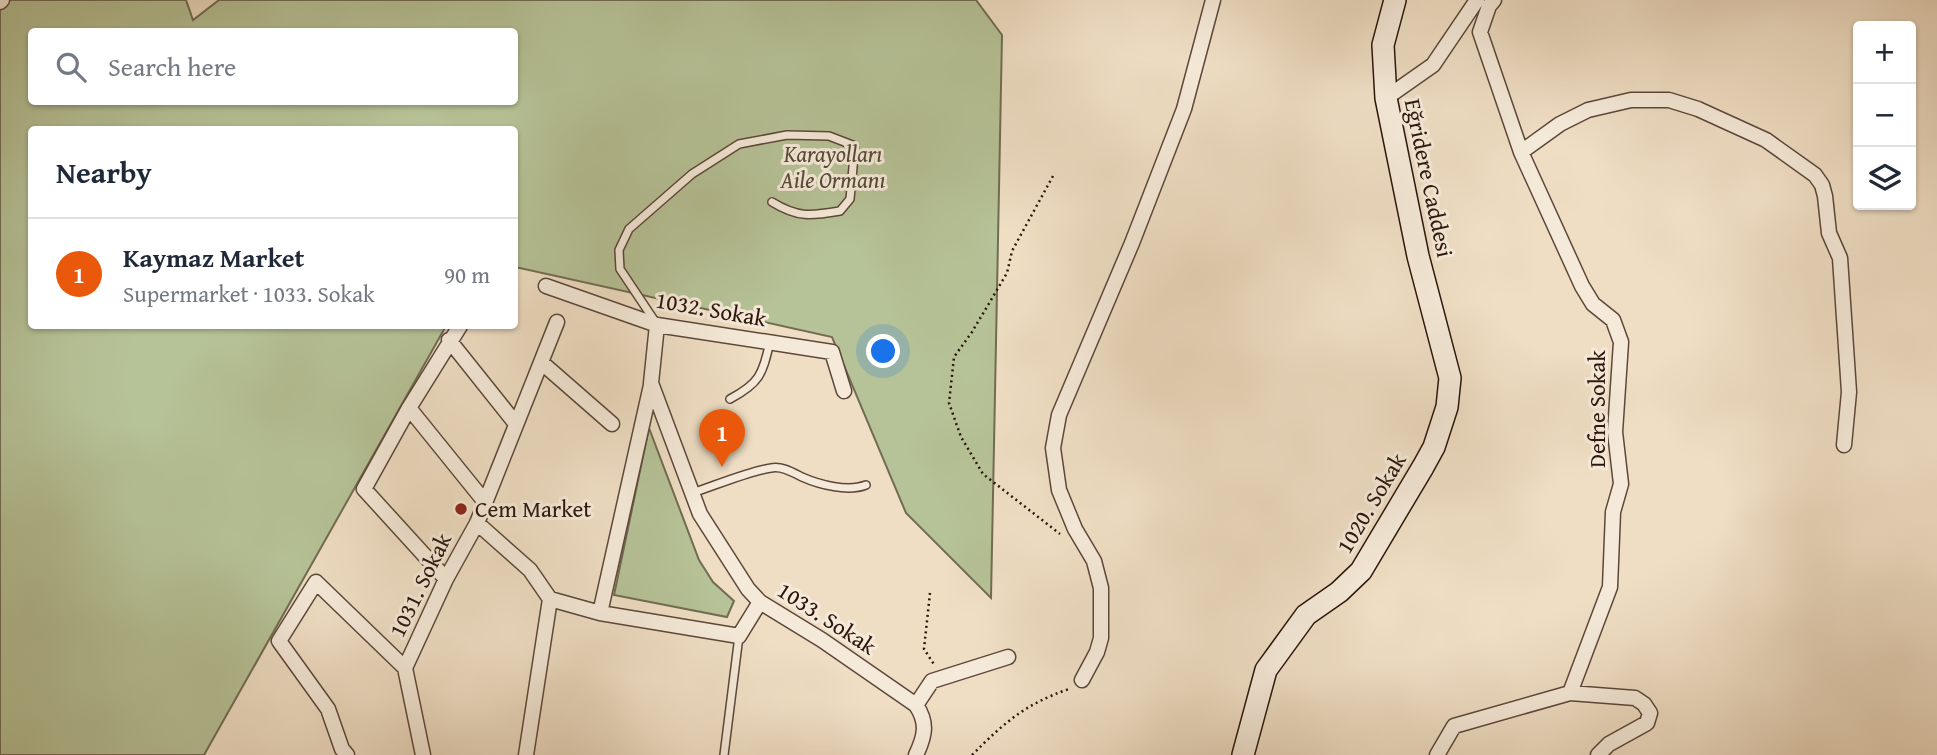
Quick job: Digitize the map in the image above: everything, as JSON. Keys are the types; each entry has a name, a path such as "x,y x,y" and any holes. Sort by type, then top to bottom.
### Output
{"street":[{"path":"1083,680 1101,638 1101,588 1094,561 1075,529 1059,490 1053,447 1059,415 1132,243 1184,109 1213,0"},
{"name":"Eğridere Caddesi","path":"1395,0 1383,45 1386,98 1415,242 1447,365"},
{"path":"1386,98 1433,65 1477,0"},
{"name":"Defne Sokak","path":"1494,0 1489,6 1480,32 1521,152 1582,286 1593,304 1613,320 1621,342 1615,432 1621,484 1613,512 1610,587 1570,693"},
{"path":"1521,152 1560,124 1588,110 1631,100 1669,100 1698,109 1766,140 1815,175 1822,185 1829,233 1840,258 1849,392 1844,445"},
{"name":"1032. Sokak","path":"546,286 657,325 832,352 844,391"},
{"name":"1031. Sokak","path":"422,755 405,668 446,579 477,523 557,322"},
{"name":"1033. Sokak","path":"657,325 651,383 691,493 706,525 748,589 760,602 822,640 916,705"},
{"path":"446,579 365,489 409,408 458,329"},
{"path":"449,340 516,424"},
{"path":"541,362 612,424"},
{"name":"1020. Sokak","path":"1242,755 1266,670 1306,615 1339,592 1361,571 1434,447 1447,407 1450,378 1447,365"},
{"path":"600,613 651,383"},
{"path":"409,408 485,502"},
{"path":"477,523 530,570 550,599 600,613 739,636 760,602"},
{"path":"347,755 342,749 328,709 279,641 316,582 405,668"},
{"path":"526,755 550,599"},
{"path":"916,755 924,739 924,718 916,705 932,681 1008,657"},
{"path":"1437,755 1454,726 1570,693 1635,698 1644,704 1650,713 1647,723 1609,744 1598,755"}],"lane":[{"path":"657,325 621,269 619,250 629,229 692,174 739,144 787,135 829,136 855,146 850,199 840,212 810,216 789,213 772,202"},
{"path":"730,400 751,388 762,371 770,342"},
{"path":"691,493 772,468 787,470 829,485 856,489 866,485"},
{"path":"724,755 739,636"}],"path":[{"path":"1054,176 1012,251 1007,273 954,357 948,402 961,437 983,474 1062,535"},
{"path":"930,593 924,649 942,678"},
{"path":"972,755 1006,721 1043,698 1083,680"}],"green space":[{"name":"Karayolları Aile Ormanı","path":"0,0 186,0 193,20 219,0 976,0 1002,35 991,598 906,513 832,337 518,268 518,126 28,126 28,329 444,329 204,755 0,755"},
{"path":"649,428 699,560 713,582 734,601 727,617 614,595"}],"place":[{"name":"Kaymaz Market","path":"722,467"},
{"name":"Cem Market","path":"461,509"}]}
